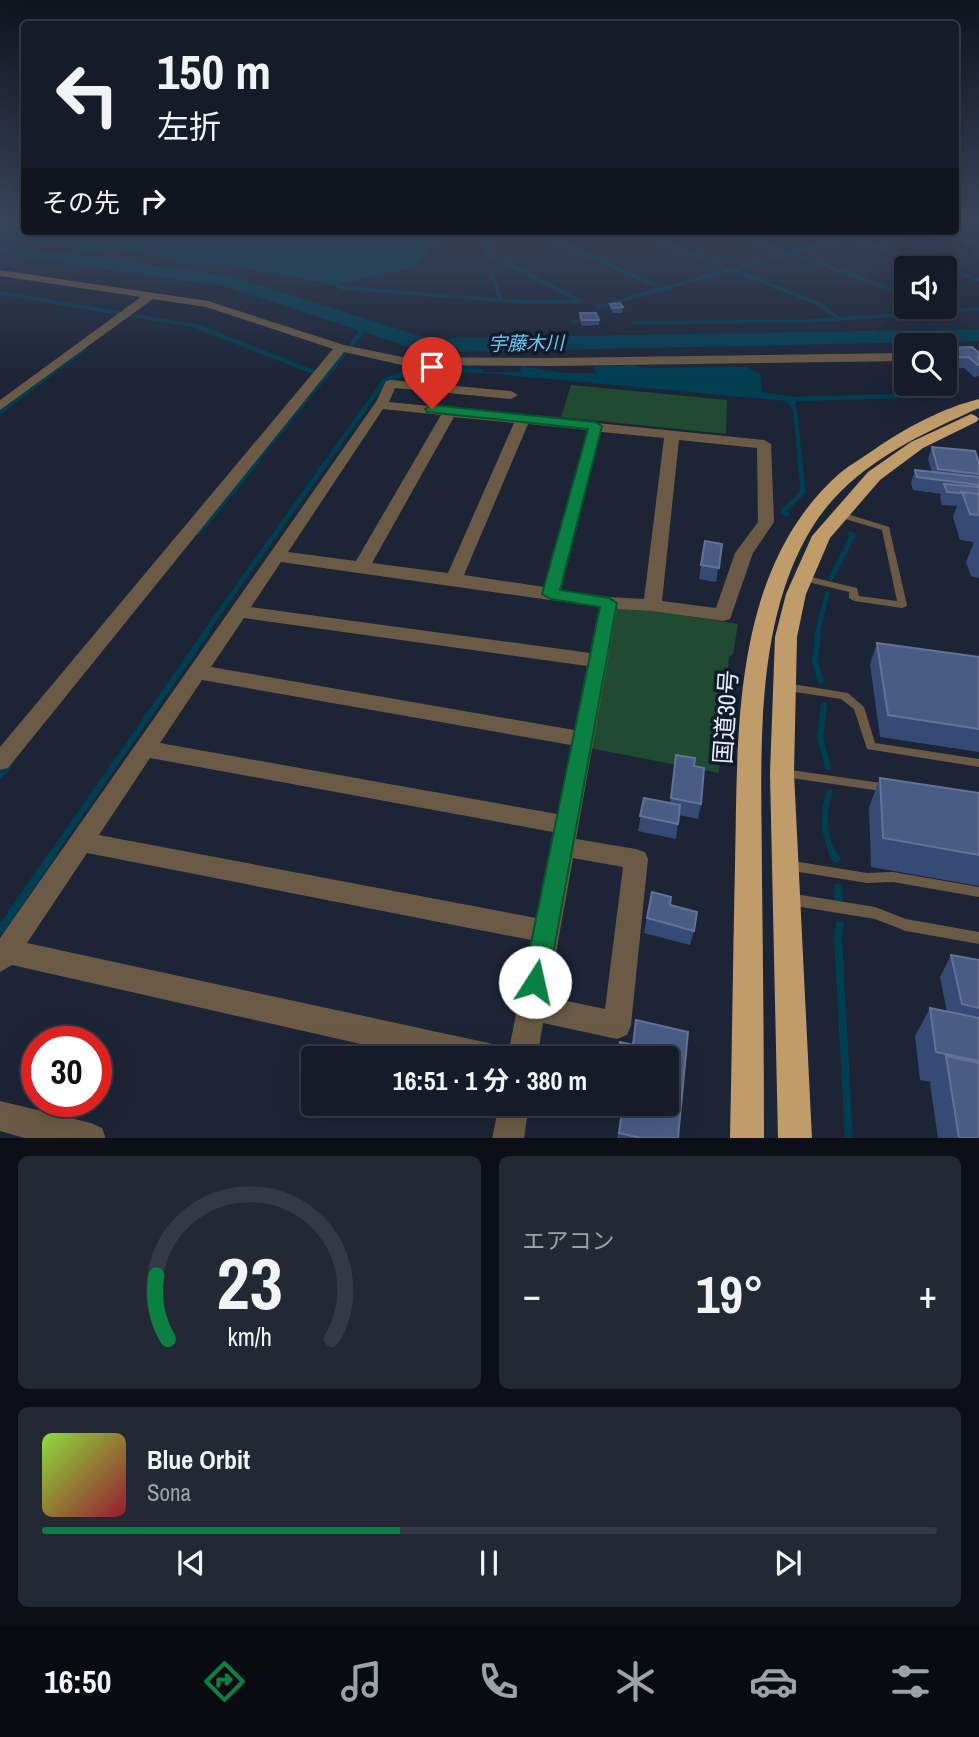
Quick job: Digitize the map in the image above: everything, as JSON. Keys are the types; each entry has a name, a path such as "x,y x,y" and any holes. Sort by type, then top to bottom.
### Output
{"highway":[{"name":"国道30号","path":"747,1138 753,687 761,631 773,587 786,558 816,506 854,468 923,425 979,404"},
{"path":"795,1138 782,773 786,637 796,594 821,536 874,476 979,416"}],"street":[{"path":"1,273 153,294 229,309 341,348 467,375 511,395"},
{"path":"0,406 153,294"},
{"path":"0,762 341,348"},
{"path":"382,405 383,397 391,384 467,375 894,357"},
{"path":"277,556 609,603 652,605 723,615 744,554 766,522 764,444 450,411 382,405 375,409 3,955 432,1046"},
{"path":"361,567 450,411"},
{"path":"454,579 523,419"},
{"path":"551,594 595,426"},
{"path":"652,605 672,434"},
{"path":"524,1046 544,931 609,603"},
{"path":"239,611 597,661"},
{"path":"197,672 582,740"},
{"path":"145,749 563,836 636,859 617,1026 531,1007"},
{"path":"81,842 544,931"},
{"path":"0,1116 87,1138"},
{"path":"508,1138 512,1116"}],"lane":[{"path":"803,578 854,590 854,598 902,605 886,529 838,514"},
{"path":"785,687 844,696 859,707 871,746 979,763"},
{"path":"782,773 900,790"},
{"path":"785,864 867,878 893,877 979,892"},
{"path":"787,899 875,913 906,925 979,938"}],"green space":[{"path":"571,385 727,400 726,434 561,417"},
{"path":"622,606 738,624 733,654 729,657 719,773 589,748 615,609"}],"water":[{"path":"271,273 389,273 336,285"},
{"path":"633,365 643,368 747,367 760,374 762,392 801,398 802,401 795,401 797,406 786,401 474,372 522,372 522,366 564,373 597,373 593,367 595,366"}],"building":[{"path":"620,303 623,307 613,308 610,304"},
{"path":"580,313 596,313 599,320 582,320"},
{"path":"972,347 979,353 979,365 968,357 957,357 957,348"},
{"path":"932,447 975,451 979,474 938,469"},
{"path":"915,470 979,477 979,485 917,477"},
{"path":"944,484 979,487 979,494 947,492"},
{"path":"962,492 979,494 979,515 970,514"},
{"path":"705,541 722,544 719,568 701,565"},
{"path":"877,643 979,657 979,729 888,715"},
{"path":"676,755 695,758 694,766 704,768 701,804 671,798"},
{"path":"880,778 979,793 979,855 883,838"},
{"path":"644,798 680,805 678,824 640,816"},
{"path":"652,892 671,897 670,905 697,912 694,931 647,918"},
{"path":"951,955 979,960 979,1008 962,1004"},
{"path":"930,1008 979,1018 979,1061 936,1052"},
{"path":"636,1020 688,1032 678,1138 641,1138 619,1133 621,1116 679,1116 679,1046 620,1046 620,1042 633,1045"},
{"path":"946,1056 979,1063 979,1138 959,1138"}],"waterway":[{"name":"宇藤木川","path":"168,273 230,282 417,342 450,345 979,335"},
{"path":"526,273 582,302"},
{"path":"628,273 654,285"},
{"path":"598,307 718,273"},
{"path":"741,273 819,304 838,318"},
{"path":"846,273 894,291"},
{"path":"959,273 979,280"},
{"path":"492,275 501,300"},
{"path":"325,281 343,288 523,302 579,302"},
{"path":"0,293 195,326"},
{"path":"633,323 810,321 979,309"},
{"path":"191,324 313,372"},
{"path":"351,345 367,325"},
{"name":"宇藤木川","path":"576,338 579,343"},
{"path":"0,412 84,349"},
{"path":"256,461 343,355"},
{"path":"327,461 385,380 420,368 481,371"},
{"path":"794,399 904,396"},
{"path":"789,401 795,410 800,461"},
{"path":"199,532 258,460"},
{"path":"204,634 328,460"},
{"path":"787,514 783,512 803,492 800,460"},
{"path":"831,578 853,535 850,534"},
{"path":"817,634 827,594"},
{"path":"51,856 206,633"},
{"path":"818,633 815,662 821,681"},
{"path":"824,705 820,737 828,767"},
{"path":"0,776 9,765"},
{"path":"830,792 825,808 825,824 834,855"},
{"path":"0,930 53,854"},
{"path":"834,855 836,859"},
{"path":"838,888 839,899"},
{"path":"840,925 838,937 849,1138"}],"route":[{"path":"432,409 595,426 551,594 609,603 535,982"}]}
